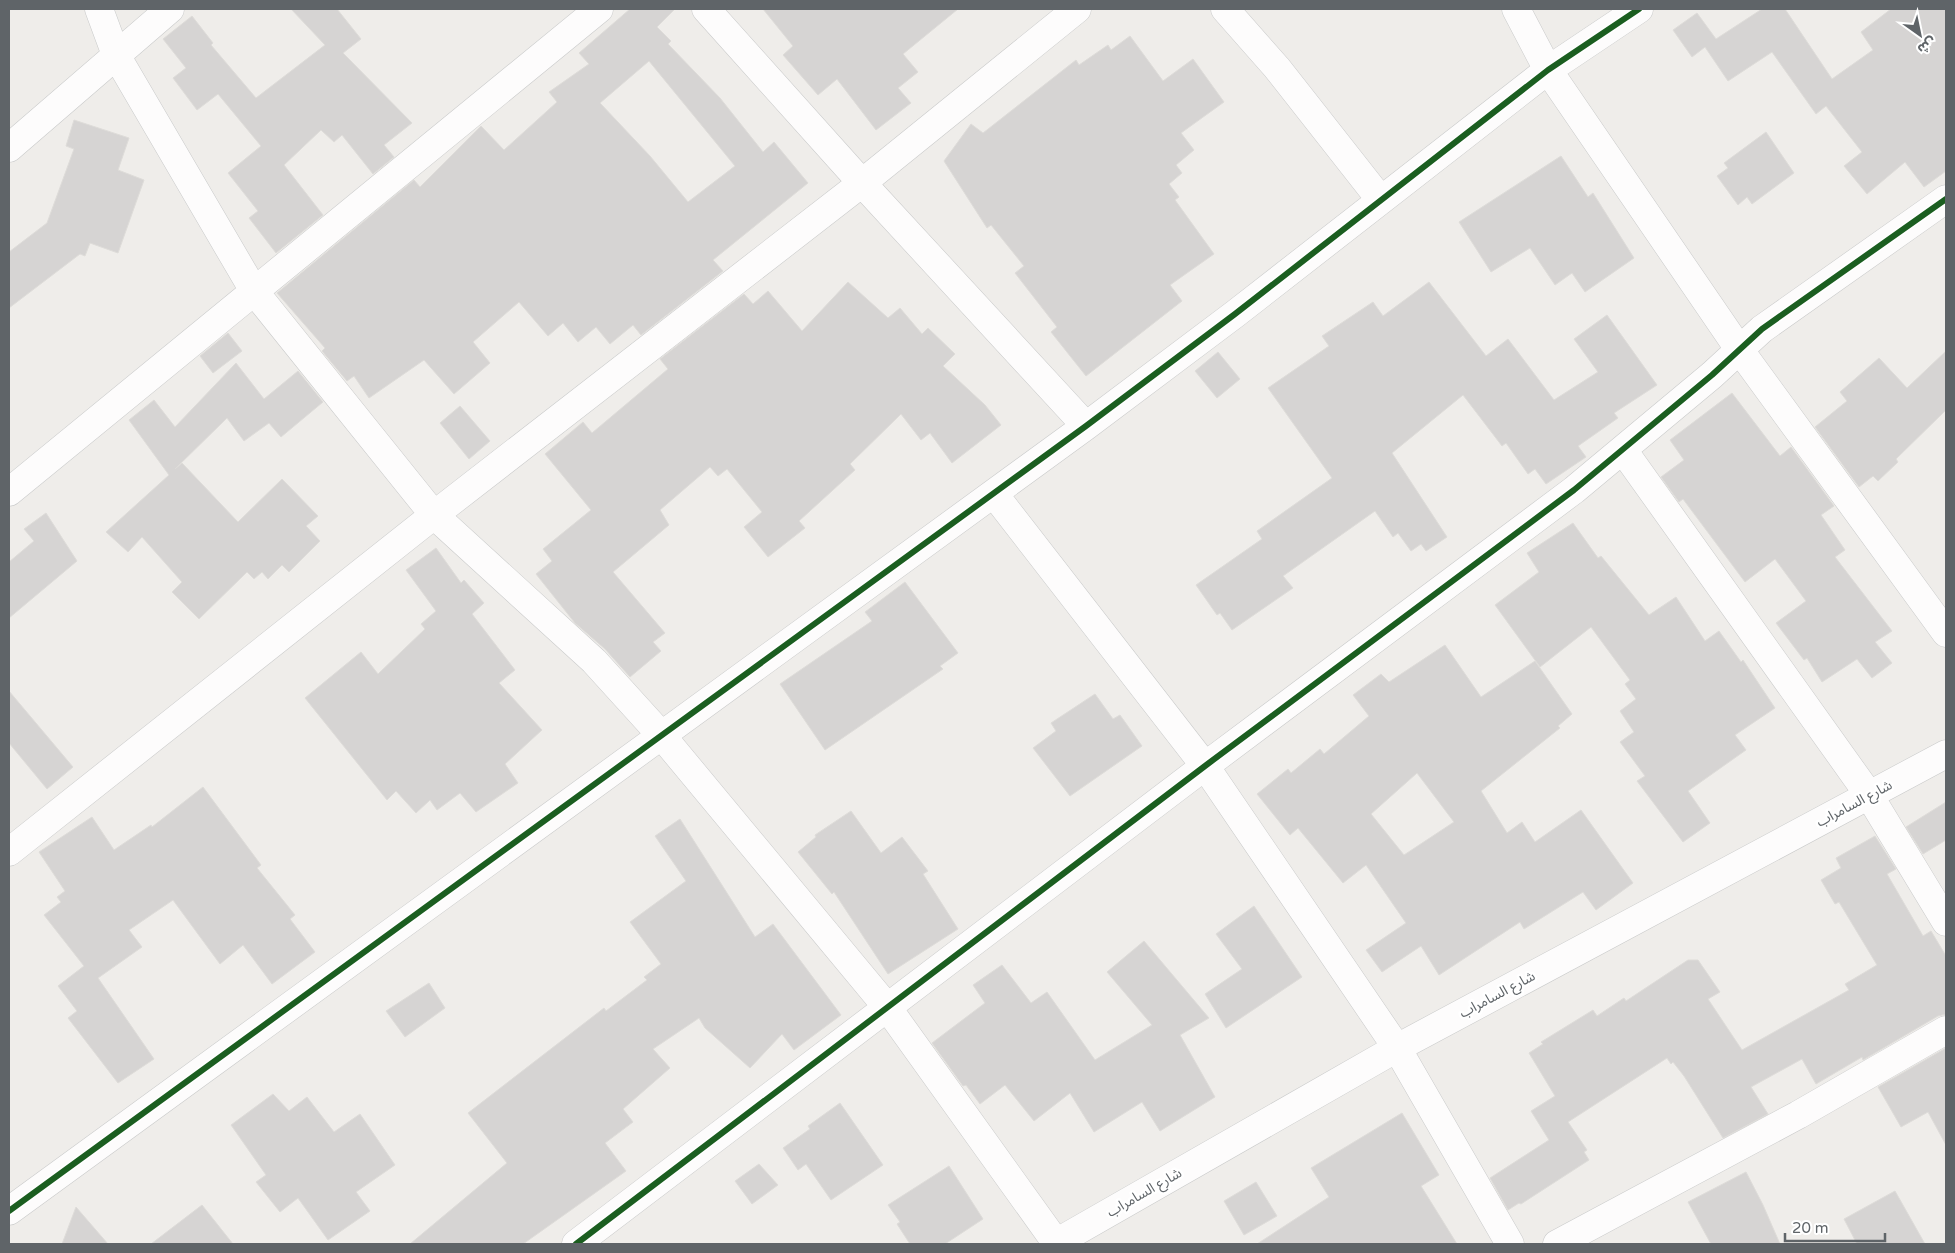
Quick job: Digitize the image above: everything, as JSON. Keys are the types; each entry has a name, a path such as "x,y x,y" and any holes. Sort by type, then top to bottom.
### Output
{"street":[{"path":"99,9 116,55 254,291 434,515 594,661 662,736 887,1007 1056,1244"},
{"path":"9,148 170,9"},
{"path":"9,492 599,9"},
{"path":"706,9 862,183 1086,426"},
{"path":"9,852 434,515 862,183 1077,9"},
{"path":"1224,9 1277,68 1380,199"},
{"path":"1516,9 1548,70 1739,349 1938,602 1946,633"},
{"path":"9,1211 994,494 1235,314 1380,199 1548,70 1639,9"},
{"path":"576,1244 1205,766 1574,490 1762,329 1946,199"},
{"path":"1623,450 1869,795 1946,922"},
{"path":"994,494 1205,766 1397,1048 1510,1244"},
{"name":"شارع السامراب","path":"1056,1244 1397,1048 1946,754"},
{"path":"1557,1244 1798,1115 1946,1030"}],"building":[{"path":"291,9 337,9 361,39 343,53 412,123 384,145 394,157 373,174 342,135 334,142 321,130 284,165 323,215 276,253 249,218 258,211 228,173 261,146 218,94 197,110 173,78 186,68 163,39 192,16 213,43 211,45 256,98 325,45"},
{"path":"630,9 675,9 657,27 671,41 668,44 720,98 763,152 774,142 808,183 713,260 723,271 641,335 633,325 610,344 596,327 578,342 563,323 548,336 519,302 473,342 490,363 454,394 424,360 369,398 354,376 347,381 322,351 325,348 277,293 414,180 420,187 481,126 504,150 557,102 549,92 589,64 579,53","holes":["649,61 735,166 688,202 650,156 600,103"]},
{"path":"763,9 958,9 903,54 918,72 898,88 911,103 876,130 837,79 818,95 783,55 793,46"},
{"path":"1762,9 1785,9 1832,79 1873,50 1861,32 1891,9 1946,9 1946,171 1924,187 1905,162 1867,194 1844,166 1862,152 1826,106 1816,114 1772,52 1728,81 1705,47 1692,57 1673,30 1697,13 1716,39"},
{"path":"1130,36 1163,81 1193,59 1224,102 1181,133 1194,150 1176,165 1182,173 1169,184 1179,197 1175,200 1214,254 1170,285 1182,301 1086,376 1051,332 1057,327 1015,273 1024,266 991,225 987,228 944,161 971,124 983,133 1076,60 1079,65 1108,45 1111,50"},
{"path":"74,120 129,138 118,170 144,180 118,253 90,243 85,256 80,254 9,308 9,252 47,223 74,149 66,146"},
{"path":"1766,132 1794,173 1752,204 1747,197 1738,205 1717,176 1728,168 1724,163"},
{"path":"1561,156 1588,197 1593,193 1634,258 1585,292 1572,273 1555,285 1530,248 1491,272 1459,222"},
{"path":"848,282 888,318 900,308 922,334 928,328 955,354 943,366 985,405 1001,425 952,463 930,433 921,440 901,414 850,464 855,470 799,521 805,528 768,557 744,527 762,512 727,469 718,476 710,467 660,510 669,525 613,572 665,633 653,642 661,651 630,677 605,649 575,623 536,574 552,561 543,549 591,510 545,454 583,422 592,433 668,369 660,359 744,294 753,304 768,291 802,331"},
{"path":"1429,282 1486,356 1508,339 1554,400 1598,372 1574,339 1607,315 1657,385 1614,413 1618,418 1578,446 1586,457 1546,484 1535,469 1528,474 1506,443 1502,446 1463,395 1392,453 1447,537 1426,551 1421,544 1411,551 1398,533 1393,537 1375,511 1283,576 1293,588 1232,630 1220,613 1217,615 1196,585 1262,539 1257,531 1332,478 1268,388 1329,346 1322,336 1373,302 1383,316"},
{"path":"228,333 242,351 213,373 200,356"},
{"path":"1946,351 1946,410 1896,459 1898,462 1878,481 1873,476 1859,487 1815,427 1847,401 1840,392 1879,358 1907,388"},
{"path":"1218,352 1240,379 1217,398 1195,371"},
{"path":"236,363 264,399 298,371 323,402 281,437 269,423 244,441 227,418 175,469 182,463 238,522 282,479 318,516 306,526 320,541 289,572 282,565 268,579 262,572 254,579 247,572 199,619 172,592 182,582 142,537 128,552 106,532 169,475 129,420 154,400 175,427"},
{"path":"1732,393 1780,456 1791,447 1834,506 1821,515 1845,550 1835,557 1892,631 1875,642 1892,663 1872,678 1857,659 1822,682 1807,658 1804,660 1776,623 1806,601 1775,559 1745,582 1683,499 1679,502 1661,477 1684,460 1670,440"},
{"path":"460,406 490,441 469,459 440,423"},
{"path":"46,513 77,561 9,618 9,562 34,541 24,529"},
{"path":"1573,523 1598,558 1601,556 1649,615 1676,597 1705,641 1719,631 1741,662 1743,660 1775,708 1735,735 1746,750 1688,791 1710,823 1683,842 1637,781 1645,776 1620,742 1634,732 1620,711 1636,699 1625,684 1630,680 1591,627 1540,667 1495,605 1539,572 1527,553"},
{"path":"436,548 461,583 464,580 484,603 472,614 515,670 499,683 542,730 505,764 518,783 476,812 460,793 437,810 430,800 416,813 396,791 387,800 305,698 361,652 378,674 425,629 421,624 436,611 406,570"},
{"path":"905,582 958,653 940,666 943,669 825,750 780,684 872,621 865,612"},
{"path":"1445,645 1481,697 1535,661 1572,714 1558,726 1560,728 1481,791 1507,833 1522,822 1535,842 1581,810 1633,883 1596,910 1583,892 1524,929 1520,922 1439,975 1421,946 1382,972 1366,950 1406,923 1366,865 1343,883 1298,828 1290,835 1257,794 1288,769 1291,773 1320,749 1324,754 1369,716 1353,695 1381,674 1389,682","holes":["1417,773 1454,822 1404,855 1371,814"]},
{"path":"9,691 73,767 47,789 9,743"},
{"path":"1095,694 1113,719 1120,715 1142,746 1070,796 1033,748 1056,731 1051,723"},
{"path":"203,787 261,865 257,868 295,915 290,919 315,952 272,984 243,945 220,964 173,900 129,930 142,947 98,978 154,1059 118,1083 68,1018 77,1011 58,986 84,966 44,915 61,902 57,897 65,891 39,852 92,817 114,850 151,825 152,827"},
{"path":"1946,802 1946,840 1923,854 1906,827"},
{"path":"851,811 881,853 902,837 928,871 923,874 958,929 888,974 834,892 832,894 798,852 816,837 815,835"},
{"path":"680,819 755,937 773,924 841,1015 794,1050 782,1034 750,1068 705,1028 699,1018 653,1049 670,1068 623,1109 633,1122 605,1143 626,1171 523,1244 410,1244 507,1163 468,1113 604,1008 606,1011 647,980 644,977 661,964 630,922 686,881 655,836"},
{"path":"1875,836 1896,869 1887,874 1923,936 1931,931 1946,956 1946,1014 1938,1016 1863,1060 1862,1057 1816,1084 1802,1059 1751,1087 1768,1114 1723,1138 1684,1076 1673,1062 1671,1064 1667,1058 1568,1122 1587,1150 1584,1152 1589,1160 1521,1204 1519,1203 1508,1210 1490,1178 1549,1140 1531,1111 1555,1096 1529,1053 1543,1044 1541,1042 1593,1010 1597,1016 1624,998 1626,1001 1688,960 1698,960 1720,992 1708,999 1742,1050 1849,990 1845,984 1877,965 1839,902 1835,904 1821,880 1841,868 1836,858"},
{"path":"1254,906 1302,977 1226,1028 1205,994 1242,969 1216,934"},
{"path":"1144,941 1209,1018 1180,1035 1215,1097 1160,1131 1142,1102 1094,1132 1070,1093 1034,1121 1005,1085 980,1104 966,1085 963,1086 932,1043 985,1003 973,985 1002,965 1031,1003 1047,992 1095,1060 1152,1025 1107,972"},
{"path":"429,983 445,1008 405,1037 386,1011"},
{"path":"1946,1048 1946,1145 1928,1112 1901,1127 1878,1087"},
{"path":"273,1094 289,1111 307,1097 334,1132 360,1114 395,1165 356,1192 370,1211 328,1240 298,1198 280,1212 256,1182 266,1175 231,1125"},
{"path":"840,1103 883,1165 831,1200 806,1164 798,1170 783,1148 810,1129 808,1126"},
{"path":"1402,1113 1439,1175 1421,1186 1457,1244 1257,1244 1329,1197 1311,1168"},
{"path":"759,1164 778,1185 752,1204 735,1181"},
{"path":"949,1166 983,1219 945,1244 910,1244 897,1224 900,1222 888,1205"},
{"path":"1746,1172 1780,1244 1711,1244 1688,1202"},
{"path":"1256,1182 1277,1216 1244,1235 1224,1201"},
{"path":"1895,1191 1925,1244 1857,1244 1844,1219"},
{"path":"202,1205 233,1244 151,1244"},
{"path":"76,1207 108,1244 62,1244"}],"cycle path":[{"path":"9,1211 1086,426 1235,314 1548,70 1639,9"},
{"path":"576,1244 1205,766 1574,490 1712,375 1762,329 1946,199"}]}
